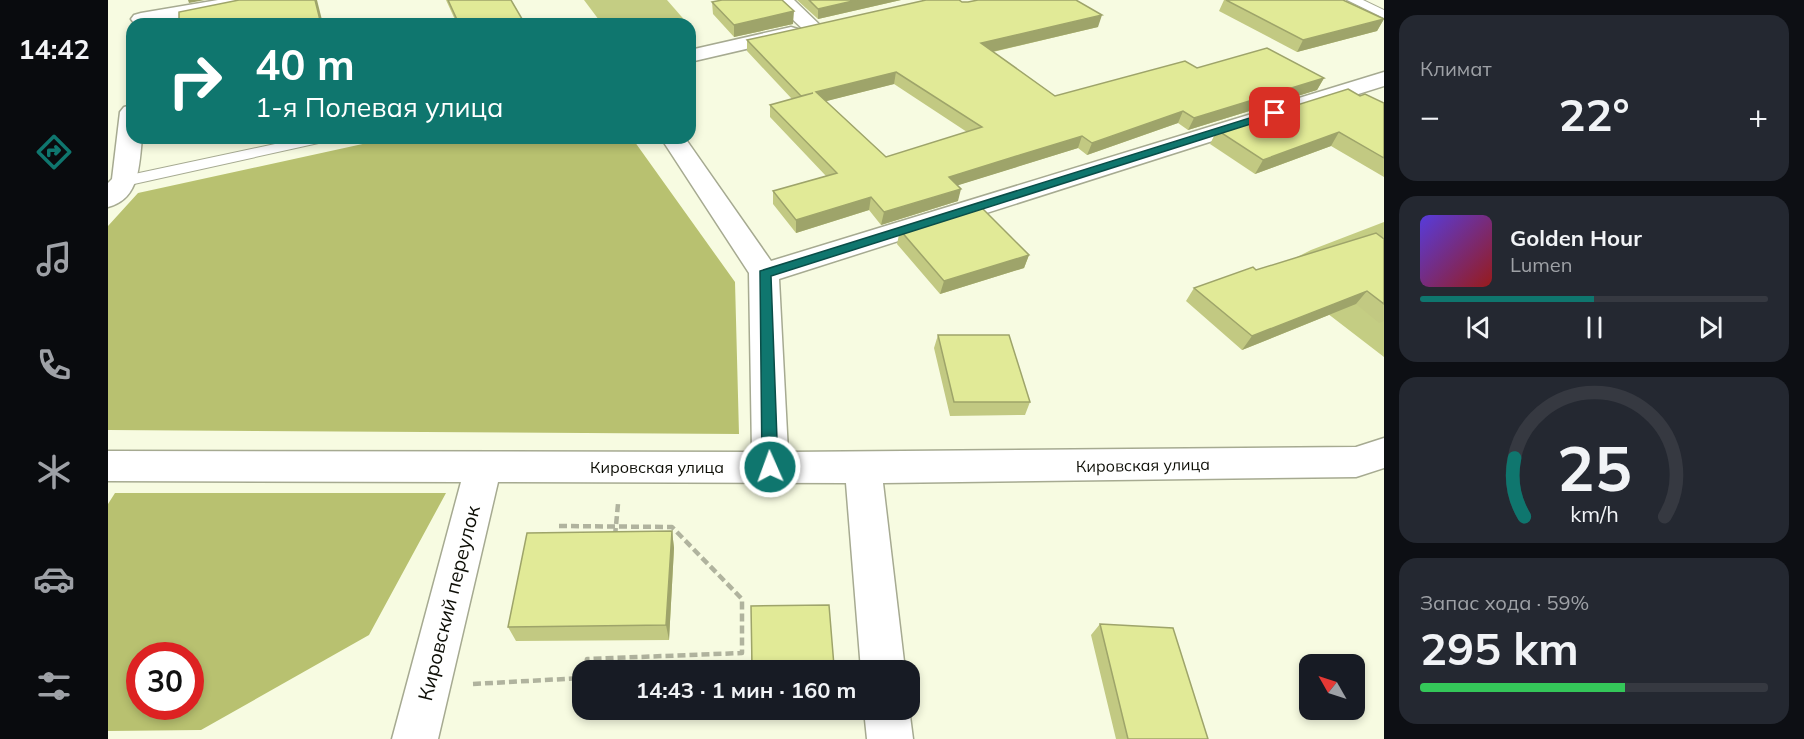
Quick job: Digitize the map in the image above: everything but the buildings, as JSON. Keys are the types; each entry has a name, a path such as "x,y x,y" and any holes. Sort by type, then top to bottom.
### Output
{"street":[{"path":"142,14 253,0"},
{"path":"782,0 813,28"},
{"path":"696,55 835,23"},
{"path":"765,273 1384,79"},
{"path":"117,190 126,143"},
{"path":"677,144 765,273 770,467"},
{"name":"Кировская улица","path":"108,466 863,468 1356,462 1384,453"},
{"name":"Кировский переулок","path":"415,739 483,467"},
{"path":"863,468 882,660"},
{"path":"888,720 890,739"}],"lane":[{"path":"1353,0 1384,14"},
{"path":"117,190 299,144"}],"path":[{"path":"613,548 619,492"},
{"path":"559,526 672,526 742,599 742,653 587,660"},
{"path":"469,684 572,679"}],"green space":[{"path":"584,0 667,0 683,18 598,18"},
{"path":"363,144 636,144 735,282 739,434 108,430 108,226 138,193"},
{"path":"1384,222 1384,357 1271,270 1311,250"},
{"path":"115,493 446,493 369,635 201,730 108,731 108,504"}],"route":[{"path":"770,467 765,273 1275,113"}]}
